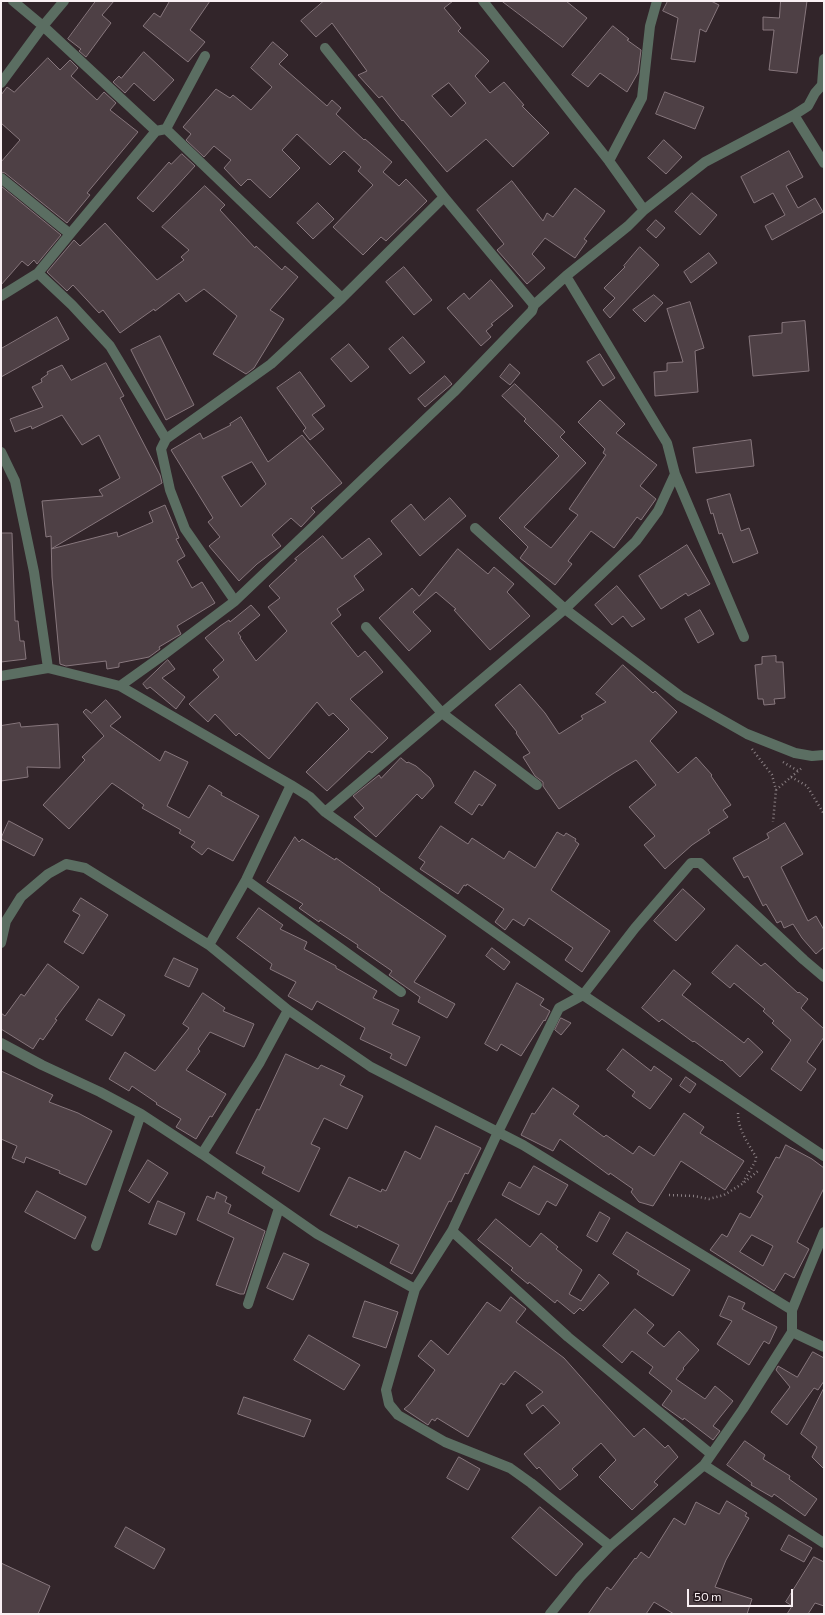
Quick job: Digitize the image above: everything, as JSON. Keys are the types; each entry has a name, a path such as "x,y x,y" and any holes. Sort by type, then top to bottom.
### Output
{"street":[{"path":"13,1 43,26 156,131"},
{"path":"1,83 43,26 64,1"},
{"path":"483,1 609,161 644,210"},
{"path":"609,161 642,98 650,26 657,1"},
{"path":"325,48 444,197 534,305"},
{"path":"166,129 205,56"},
{"path":"120,686 235,601 454,392 532,311 534,305 566,276 628,226 644,210 705,162 794,115 808,106 815,93 822,86 824,59"},
{"path":"794,115 824,163"},
{"path":"1,296 38,273 156,131 166,129"},
{"path":"166,129 342,298"},
{"path":"1,178 70,234"},
{"path":"235,601 185,529 170,490 161,449 166,439 271,364 342,298 444,197"},
{"path":"38,273 72,305 110,346 166,439"},
{"path":"566,276 667,443 675,474 744,636"},
{"path":"1,452 15,481 34,572 48,668"},
{"path":"325,812 565,609 636,541 658,512 675,474"},
{"path":"474,528 565,609 680,696 747,734 795,753 812,756 824,755"},
{"path":"366,627 442,712 537,786"},
{"path":"1,676 48,668 120,686 310,797 325,812 583,995 824,1156"},
{"path":"209,945 246,880 291,786"},
{"path":"610,1546 510,1468 445,1442 398,1415 389,1404 386,1390 415,1289 452,1231 498,1132 559,1008 583,995 635,928 691,863 700,863 824,977"},
{"path":"1,943 6,921 21,897 48,874 66,864 85,868 209,945 288,1010 371,1068 529,1149 792,1310"},
{"path":"246,880 401,992"},
{"path":"202,1154 260,1062 288,1010"},
{"path":"1,1043 141,1114 202,1154 317,1234 415,1289"},
{"path":"96,1246 141,1114"},
{"path":"248,1304 279,1208"},
{"path":"452,1231 568,1337 711,1454"},
{"path":"550,1614 580,1577 610,1546 704,1465 744,1410 792,1332 792,1310 824,1232"},
{"path":"792,1332 824,1347"},
{"path":"704,1465 824,1543"}],"path":[{"path":"747,734 749,744 772,775 776,790 773,822"},
{"path":"776,790 791,777 807,786 824,814"},
{"path":"738,1109 738,1121 740,1128 756,1157 755,1162 742,1184"},
{"path":"669,1195 694,1196 709,1199 724,1195 742,1184 758,1171"}],"building":[{"path":"96,1 114,1 102,15 111,23 86,57 79,51 81,49 68,39"},
{"path":"170,1 210,1 190,30 205,42 188,62 143,26 154,13 160,17"},
{"path":"324,1 453,1 444,8 461,28 458,31 489,61 475,76 490,93 504,82 524,105 522,106 549,133 513,167 486,139 447,172 382,96 379,98 358,75 367,71 332,23 316,37 301,21","holes":["449,83 466,103 451,117 432,96"]},
{"path":"502,1 566,1 587,18 563,47"},
{"path":"668,1 711,1 719,5 706,32 700,29 695,62 671,59 678,18 663,11"},
{"path":"781,1 807,1 797,73 769,70 774,30 763,30 763,17 779,18"},
{"path":"613,26 629,39 627,40 641,50 638,73 627,92 600,73 588,87 572,75"},
{"path":"273,42 288,55 279,64 327,106 332,100 341,108 336,114 364,140 365,139 392,162 383,172 399,186 406,179 427,201 386,241 381,237 363,255 333,227 373,185 358,171 361,167 344,151 330,165 297,134 282,150 300,168 270,198 250,179 248,179 241,186 224,168 231,160 214,146 204,157 186,140 191,134 183,127 216,89 230,98 233,95 251,110 272,87 251,68"},
{"path":"144,52 174,80 154,101 134,83 125,93 113,82 119,76 121,78"},
{"path":"48,58 60,70 70,60 78,68 71,76 97,100 104,92 116,103 110,110 138,132 87,193 90,195 67,223 5,173 1,172 1,162 20,140 1,123 1,95 7,87 14,92"},
{"path":"665,92 704,107 695,129 656,114"},
{"path":"664,140 682,157 666,174 648,158"},
{"path":"789,151 803,177 786,186 798,208 815,198 823,212 772,240 765,226 785,215 773,193 754,203 741,177"},
{"path":"182,154 195,166 153,212 137,198 169,162 171,164"},
{"path":"512,181 543,221 547,213 553,217 575,188 605,211 584,239 587,241 575,258 545,238 532,254 545,268 527,284 497,250 504,244 477,210"},
{"path":"1,186 61,235 37,264 34,260 28,266 22,261 1,285"},
{"path":"205,186 225,205 220,210 255,248 256,246 282,270 285,266 298,277 270,310 284,319 254,368 246,374 213,354 237,316 204,289 186,302 179,293 155,311 154,309 120,333 103,310 99,313 73,285 67,291 47,272 74,240 80,246 105,223 157,280 184,260 181,257 189,250 162,227"},
{"path":"692,193 717,215 700,235 675,212"},
{"path":"318,203 334,219 313,239 297,223"},
{"path":"656,220 665,228 656,238 647,230"},
{"path":"640,247 659,265 610,318 603,310 615,298 604,288 625,267 624,266"},
{"path":"709,253 717,263 691,283 684,272"},
{"path":"404,267 432,300 414,315 386,282"},
{"path":"491,280 513,306 491,324 493,325 486,331 491,337 481,346 447,308 464,293 469,299"},
{"path":"654,295 663,303 645,322 633,310"},
{"path":"690,302 704,348 695,351 698,392 655,396 654,372 667,371 667,363 683,362 667,309"},
{"path":"57,317 69,339 1,377 1,349"},
{"path":"805,321 809,371 753,376 749,336 782,333 782,323"},
{"path":"160,336 194,405 166,420 131,350"},
{"path":"403,337 425,362 410,374 389,349"},
{"path":"349,344 369,367 351,382 331,359"},
{"path":"600,354 615,378 603,386 587,362"},
{"path":"106,363 124,396 120,398 160,475 162,483 51,549 51,536 46,537 42,501 103,496 99,490 120,478 99,435 82,445 62,415 32,429 31,426 15,432 10,419 43,407 32,387 42,382 41,379 48,374 47,372 62,365 71,380"},
{"path":"510,364 520,373 510,385 500,377"},
{"path":"300,372 325,406 312,415 324,429 310,440 303,431 306,428 277,388"},
{"path":"445,376 452,384 425,407 418,399"},
{"path":"515,384 565,432 560,437 586,463 524,527 551,548 578,515 569,509 606,455 603,453 605,449 578,422 600,400 625,424 616,433 657,465 640,486 656,499 641,520 637,517 614,548 591,531 568,561 572,564 555,585 520,558 528,547 499,518 559,456 524,421 526,419 502,396"},
{"path":"241,417 268,462 302,435 342,483 311,508 315,512 301,527 291,518 272,535 281,546 257,564 239,581 209,546 220,537 208,522 213,518 171,450 200,433 203,439 231,425 230,424","holes":["252,462 266,484 241,507 222,477"]},
{"path":"751,440 754,466 696,473 693,448"},
{"path":"730,494 741,531 749,528 758,553 733,563 722,533 719,534 713,513 711,514 707,500"},
{"path":"450,498 466,516 420,556 391,521 411,504 424,520"},
{"path":"165,505 179,538 176,539 185,556 177,561 192,588 202,582 215,603 177,626 181,634 159,647 160,649 149,657 119,663 119,667 107,669 106,661 66,666 60,664 51,549 117,532 118,537 153,522 149,512"},
{"path":"1,533 12,533 15,621 18,621 20,641 24,641 26,659 1,662"},
{"path":"323,536 342,559 369,538 382,554 354,576 364,590 337,609 341,615 331,623 358,657 365,651 383,672 350,699 388,738 372,753 369,751 327,791 306,772 349,729 333,713 329,716 317,702 269,759 239,733 236,736 215,714 208,722 189,704 219,677 213,670 224,660 205,638 220,626 229,620 230,622 251,605 260,615 238,633 256,661 287,631 268,607 280,598 269,586 297,560 295,559"},
{"path":"687,545 710,584 688,596 686,593 661,609 639,576"},
{"path":"458,549 488,574 494,567 514,584 507,592 530,616 490,650 454,610 456,609 436,592 413,612 431,631 409,651 379,618 412,588 419,596"},
{"path":"617,586 645,619 632,627 623,616 612,625 595,605"},
{"path":"700,610 714,634 698,643 685,619"},
{"path":"776,656 776,662 783,662 785,698 774,699 775,704 764,705 763,699 758,699 755,665 762,664 762,657"},
{"path":"168,660 175,669 162,678 185,697 176,709 150,687 147,689 143,684"},
{"path":"623,665 653,693 655,691 677,712 650,741 678,773 696,757 712,775 711,776 731,805 723,810 728,817 708,830 710,833 692,845 665,869 644,845 655,836 629,807 656,785 636,760 559,809 543,786 543,782 535,776 523,757 530,753 516,733 517,732 495,705 520,684 545,713 559,734 583,719 581,716 606,702 596,694"},
{"path":"106,700 121,717 110,726 160,761 165,751 188,762 167,806 189,818 209,785 222,793 221,795 259,816 233,861 208,848 202,855 191,847 195,842 179,833 181,830 142,808 144,805 112,783 69,829 43,805 85,760 82,757 104,736 83,712 86,709 91,713"},
{"path":"20,723 21,727 58,724 60,768 27,767 28,777 1,781 1,726"},
{"path":"401,758 407,763 408,762 416,766 430,778 434,786 422,799 417,794 376,837 354,817 364,808 353,796 379,775 381,778"},
{"path":"475,771 496,785 482,806 479,804 472,815 455,803"},
{"path":"9,821 43,839 34,856 1,839"},
{"path":"785,823 803,854 781,867 808,921 816,916 824,930 824,947 816,954 802,938 793,924 784,928 781,921 777,923 766,904 763,906 748,876 744,878 733,858 769,838 767,834"},
{"path":"441,826 468,844 472,838 504,859 509,851 535,868 557,832 564,836 566,833 576,839 575,841 579,844 551,890 610,931 582,972 565,960 573,948 529,918 524,926 513,919 505,930 495,922 504,909 467,884 466,886 464,885 458,894 420,869 425,862 419,858"},
{"path":"295,837 299,842 302,839 335,860 336,858 380,889 379,890 446,936 414,982 455,1004 447,1018 418,1002 420,997 389,975 392,971 357,947 358,945 320,920 319,922 299,908 303,904 267,882"},
{"path":"683,889 705,909 676,941 654,921"},
{"path":"81,898 108,915 83,954 64,942 80,915 73,911"},
{"path":"259,908 283,925 280,929 307,942 304,949 336,966 336,968 377,991 373,998 399,1010 392,1024 420,1037 406,1066 390,1058 392,1054 360,1039 365,1028 317,1001 312,1010 288,996 296,982 270,969 272,964 237,938"},
{"path":"737,945 761,966 765,963 798,993 799,992 808,999 801,1008 824,1029 824,1037 807,1062 816,1069 801,1091 771,1069 791,1040 772,1023 774,1021 763,1011 765,1009 734,983 730,988 712,973"},
{"path":"492,948 510,962 504,970 486,956"},
{"path":"174,958 198,969 189,987 165,976"},
{"path":"48,964 79,987 55,1019 57,1020 43,1040 40,1038 33,1049 1,1029 1,1013 5,1016 21,994 24,996"},
{"path":"674,970 691,984 682,995 744,1043 748,1038 763,1052 740,1077 722,1060 721,1061 694,1041 693,1042 662,1019 659,1022 642,1008"},
{"path":"517,983 544,999 540,1005 550,1011 545,1021 544,1020 521,1056 501,1044 497,1051 485,1044"},
{"path":"203,993 225,1008 223,1011 254,1024 244,1047 210,1032 198,1049 200,1051 186,1070 226,1094 196,1139 176,1127 181,1119 156,1104 157,1103 132,1086 129,1091 109,1079 125,1052 155,1071 189,1028 183,1024"},
{"path":"99,999 125,1015 112,1036 86,1020"},
{"path":"561,1018 571,1023 561,1035 555,1030"},
{"path":"623,1049 651,1071 654,1066 672,1079 650,1109 632,1096 635,1092 607,1070"},
{"path":"286,1054 318,1069 321,1065 345,1076 340,1085 363,1096 347,1129 324,1118 311,1144 320,1148 299,1192 262,1173 265,1167 236,1153"},
{"path":"1,1071 53,1095 49,1102 78,1113 112,1131 86,1185 59,1173 60,1171 26,1157 24,1163 12,1158 17,1146 1,1139"},
{"path":"686,1077 696,1084 690,1093 680,1086"},
{"path":"553,1088 579,1106 573,1114 604,1137 606,1135 633,1154 639,1146 654,1156 684,1113 704,1127 700,1133 744,1161 725,1190 681,1161 653,1206 639,1202 631,1192 633,1189 610,1173 609,1175 560,1139 553,1151 521,1135 532,1113 534,1114"},
{"path":"436,1126 481,1148 468,1174 465,1173 451,1202 449,1201 412,1274 390,1263 399,1245 358,1225 357,1228 330,1215 349,1177 381,1192 382,1189 386,1191 405,1151 420,1159"},
{"path":"786,1145 812,1159 824,1168 824,1188 797,1242 809,1249 794,1278 785,1273 774,1291 710,1250 722,1234 727,1237 740,1213 750,1218 763,1196 757,1192 776,1157 779,1158","holes":["752,1235 773,1246 763,1266 740,1252"]},
{"path":"148,1160 168,1173 149,1203 129,1191"},
{"path":"534,1166 568,1185 556,1206 547,1201 539,1215 502,1195 509,1182 520,1188"},
{"path":"37,1191 86,1217 75,1239 25,1212"},
{"path":"217,1192 227,1197 225,1202 231,1205 228,1213 265,1231 244,1294 240,1294 216,1285 234,1238 197,1220 207,1196 214,1199"},
{"path":"158,1201 185,1213 176,1235 149,1224"},
{"path":"600,1212 610,1218 597,1242 587,1236"},
{"path":"496,1219 530,1247 541,1233 558,1247 556,1249 582,1270 569,1294 581,1301 599,1274 609,1283 583,1311 580,1308 574,1314 557,1300 555,1303 529,1282 528,1284 511,1270 513,1268 478,1240"},
{"path":"627,1232 690,1270 673,1296 637,1274 639,1271 613,1254"},
{"path":"284,1253 309,1264 293,1300 267,1288"},
{"path":"729,1296 745,1303 742,1309 777,1327 769,1344 764,1341 749,1365 717,1344 732,1321 720,1316"},
{"path":"511,1297 526,1309 516,1322 564,1358 634,1437 644,1428 665,1448 668,1445 678,1457 654,1482 658,1485 632,1510 599,1477 616,1460 601,1443 572,1469 578,1475 560,1490 539,1467 537,1469 524,1454 560,1423 543,1405 532,1414 526,1405 543,1392 515,1371 504,1385 501,1383 468,1437 437,1418 435,1421 432,1419 428,1425 404,1409 410,1404 435,1370 418,1356 431,1340 448,1355 487,1302 500,1311"},
{"path":"365,1301 398,1312 386,1348 353,1337"},
{"path":"635,1309 654,1325 647,1333 664,1347 679,1331 699,1350 683,1368 684,1369 676,1379 705,1399 715,1386 733,1401 713,1426 720,1431 713,1440 684,1418 683,1420 662,1405 672,1391 649,1373 653,1367 632,1351 622,1363 603,1346"},
{"path":"309,1335 360,1365 344,1390 294,1360"},
{"path":"813,1352 824,1358 824,1381 818,1390 814,1388 787,1425 771,1412 790,1387 776,1370 778,1366 797,1377"},
{"path":"824,1388 824,1469 812,1457 817,1447 801,1434"},
{"path":"244,1397 311,1420 304,1437 238,1414"},
{"path":"745,1441 765,1455 763,1459 790,1476 789,1479 817,1499 805,1516 774,1494 772,1497 751,1485 752,1483 727,1465"},
{"path":"459,1457 480,1469 468,1490 447,1478"},
{"path":"727,1501 747,1513 745,1516 749,1518 726,1560 715,1587 752,1599 747,1614 674,1614 654,1602 646,1614 588,1614 607,1587 611,1590 641,1552 649,1558 674,1518 685,1525 696,1502 719,1514"},
{"path":"540,1507 583,1544 556,1576 512,1538"},
{"path":"126,1527 165,1549 154,1569 115,1547"},
{"path":"789,1535 812,1548 804,1562 781,1550"},
{"path":"814,1557 824,1562 824,1606 815,1603 808,1614 787,1614 792,1606 786,1602"},
{"path":"1,1563 50,1586 38,1614 1,1614"}]}
